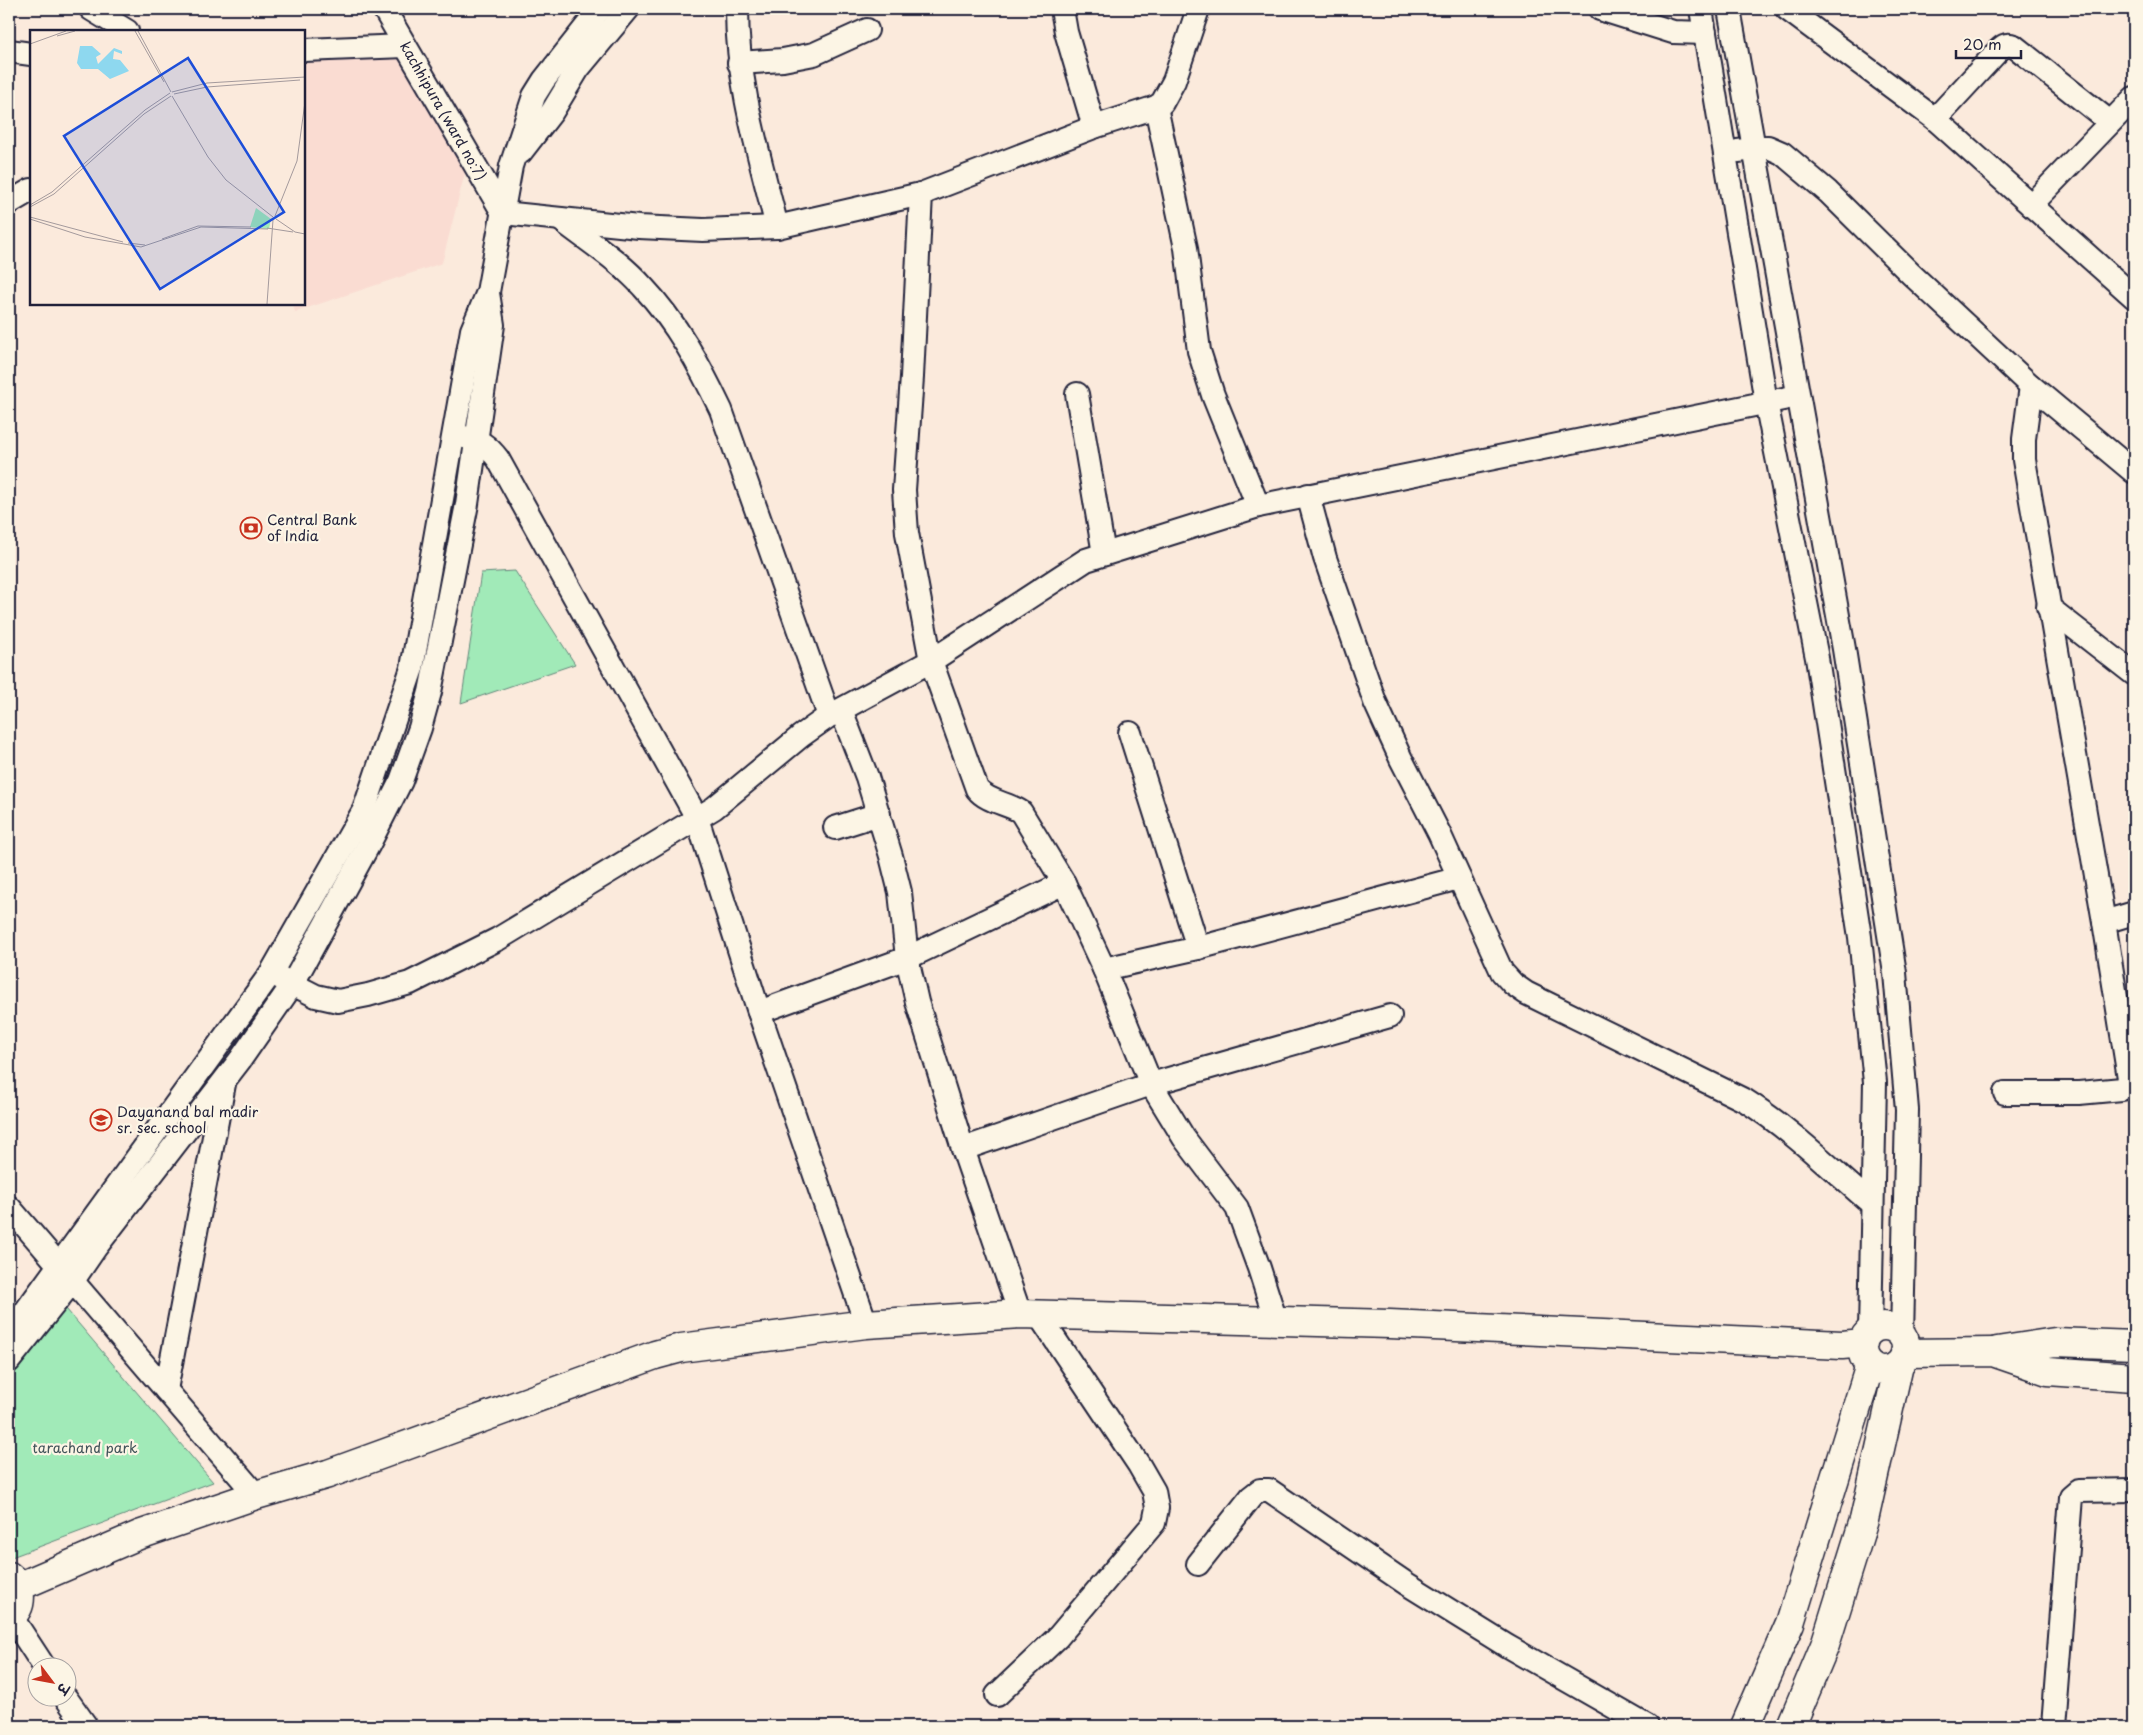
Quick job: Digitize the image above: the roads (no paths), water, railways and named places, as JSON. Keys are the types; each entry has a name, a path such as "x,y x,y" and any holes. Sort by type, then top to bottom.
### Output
{"main road":[{"path":"10,1617 19,1606 20,1594 14,1582 139,1535 256,1495 328,1474 655,1355 681,1348 866,1324 1029,1314 1276,1321 1868,1347"},
{"path":"1745,1726 1790,1623 1868,1347 1881,1327 1888,1327 1894,1329 1902,1351 1864,1520 1825,1645 1791,1726"},
{"path":"1902,1351 1993,1352 2055,1342 2134,1345"},
{"path":"1868,1347 1876,1368 1888,1370 1902,1351"},
{"path":"1993,1352 2048,1371 2134,1377"}],"street":[{"path":"91,9 125,30"},
{"name":"kachhipura (ward no:7)","path":"384,9 503,213"},
{"path":"9,1334 271,973 364,810 412,668 472,330 488,292 511,166 534,96 544,80 600,9"},
{"path":"511,166 552,112 578,69 628,9"},
{"path":"737,9 739,64 747,110 777,227"},
{"path":"1062,9 1066,32 1094,126"},
{"path":"503,213 639,227 703,230 777,227 920,194 1094,126 1156,107 1166,98 1174,81 1198,9"},
{"path":"1600,9 1673,32 1705,33"},
{"path":"1701,9 1766,402 1817,658 1860,936 1875,1082 1868,1347"},
{"path":"1729,9 1752,148 1844,649 1895,973 1907,1110 1902,1351"},
{"path":"1787,9 1935,119 2134,298"},
{"path":"739,64 783,60 814,54 867,30"},
{"path":"1935,119 1997,52 2010,44 2110,122"},
{"path":"305,50 405,46"},
{"path":"9,51 30,54"},
{"path":"2031,205 2134,98"},
{"path":"1156,107 1186,248 1199,350 1213,395 1258,506"},
{"path":"1725,153 1768,147 1782,153 1828,192 1911,274 2031,386 2134,472"},
{"path":"9,203 30,191"},
{"path":"920,194 912,378 904,490 907,533 931,661 977,789 982,794 1021,812 1064,883 1104,969 1151,1084 1184,1138 1238,1208 1276,1321"},
{"path":"560,219 643,286 674,326 704,376 721,410 835,713 879,814 900,892 908,958 916,1002 963,1149 1029,1314 1139,1465 1154,1491 1157,1508 1154,1523 1058,1637 997,1695"},
{"path":"9,1361 72,1282 96,1247 159,1167 292,985 401,782 420,728 430,692 467,504 493,325 488,292"},
{"path":"2005,1093 2079,1093 2122,1089 2127,1085 2129,1078 2024,460 2024,438 2031,386"},
{"path":"1078,394 1104,554"},
{"path":"271,973 316,996 338,1001 410,983 498,939 714,808 800,736 835,713 931,661 1076,565 1104,554 1258,506 1798,396"},
{"path":"453,435 476,439 485,444 498,459 697,818 759,1012 866,1324"},
{"path":"1308,495 1325,558 1375,702 1502,972 1513,984 1526,992 1746,1101 1801,1142 1872,1204"},
{"path":"2048,607 2134,674"},
{"path":"1130,734 1198,948"},
{"path":"835,828 879,814"},
{"path":"1104,969 1198,948 1459,878"},
{"path":"759,1012 908,958 1064,883"},
{"path":"2104,922 2134,913"},
{"path":"963,1149 1151,1084 1390,1016"},
{"path":"166,1390 224,1080"},
{"path":"138,1154 159,1167"},
{"path":"9,1207 256,1495"},
{"path":"1198,1564 1251,1497 1260,1490 1269,1490 1407,1584 1507,1646 1646,1726"},
{"path":"2053,1726 2071,1497 2078,1491 2134,1490"},
{"path":"10,1617 38,1658"},
{"path":"73,1708 86,1726"}],"place":[{"name":"Central Bank of India","path":"251,528"},
{"name":"Dayanand bal madir sr. sec. school","path":"101,1120"}],"park label":[{"name":"tarachand park","path":"85,1448"}]}
